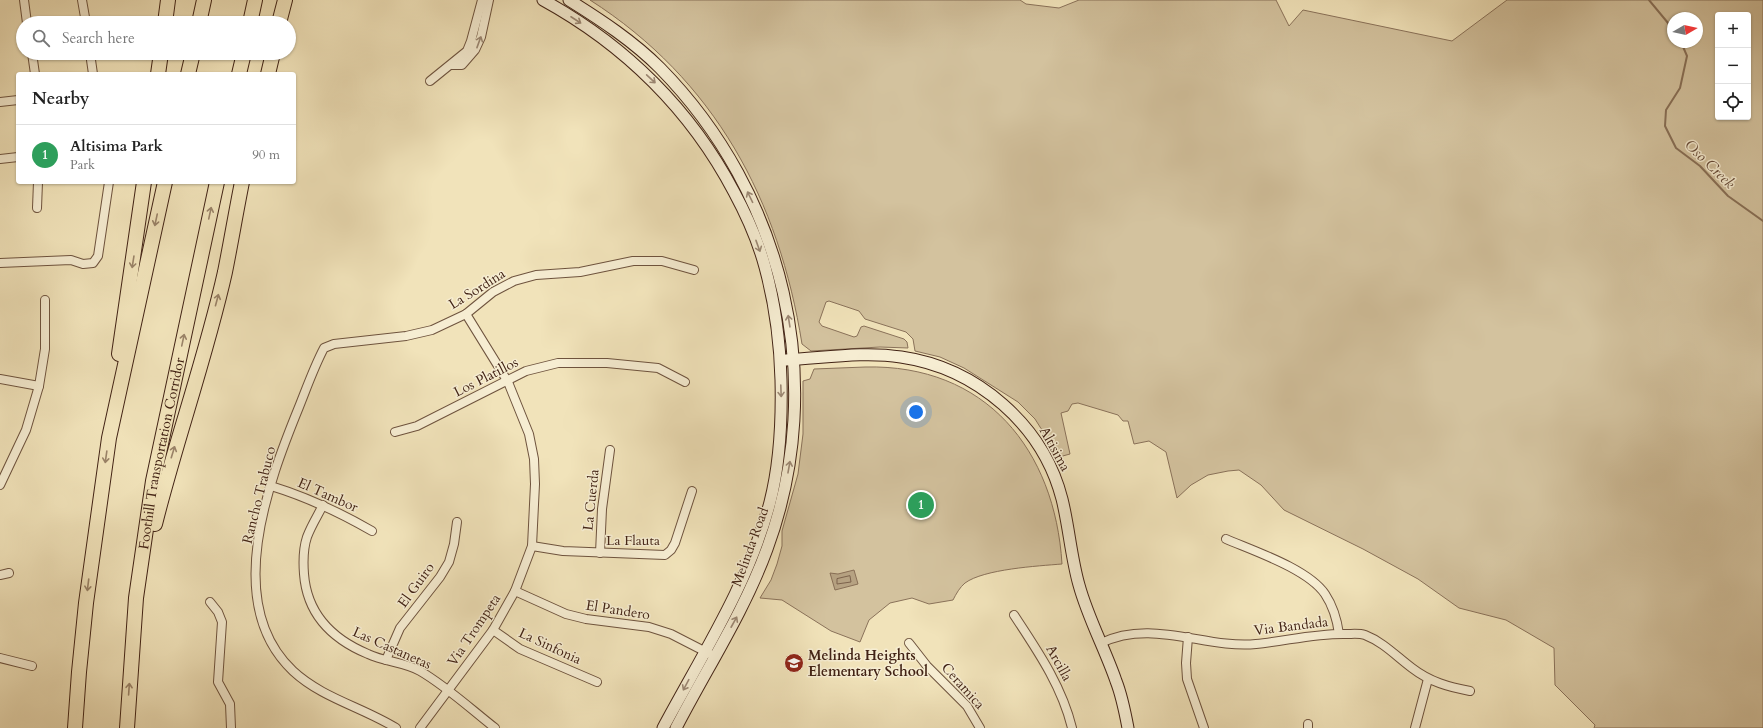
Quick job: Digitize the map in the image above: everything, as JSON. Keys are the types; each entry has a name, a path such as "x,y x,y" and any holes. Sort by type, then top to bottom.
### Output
{"highway":[{"path":"166,16 168,0"},
{"path":"201,16 204,0"},
{"path":"252,16 255,0"},
{"path":"282,16 286,0"},
{"path":"158,72 160,60"},
{"path":"188,72 191,60"},
{"path":"239,72 242,60"},
{"path":"268,72 271,60"},
{"path":"75,728 86,603 109,438 121,337 144,184"},
{"path":"109,438 165,184"},
{"name":"Foothill Transportation Corridor","path":"126,728 136,598 153,481 216,184"},
{"path":"136,598 170,462 205,346 225,272 242,184"}],"main road":[{"name":"Melinda Road","path":"543,0 592,30 623,53 659,86 706,143 745,212 765,266 774,310 780,360 782,422 770,503 740,585 663,728"},
{"name":"Melinda Road","path":"569,0 600,19 659,67 696,109 718,139 761,218 772,248 788,313 794,359 795,395 793,440 781,506 768,548 749,594 676,728"},
{"name":"Altisima","path":"780,360 876,355 901,357 925,362 963,376 992,394 1007,407 1024,426 1041,450 1054,476 1062,499 1078,585 1117,681 1128,728"}],"street":[{"path":"24,0 27,16"},
{"path":"82,0 85,16"},
{"path":"430,82 441,70 452,65 466,51 469,46 482,0"},
{"path":"452,65 462,65 475,50 480,37 489,0"},
{"path":"33,60 35,72"},
{"path":"91,60 93,72"},
{"path":"0,102 16,100"},
{"path":"0,159 16,157"},
{"path":"37,208 38,184"},
{"path":"0,263 71,260 83,264 93,263 98,256 109,184"},
{"name":"La Sordina","path":"324,348 334,344 406,336 432,330 466,314 493,292 514,281 536,275 580,272 634,261 662,261 694,270"},
{"path":"0,485 26,430 39,386 45,349 45,300"},
{"name":"Via Trompeta","path":"420,728 493,630 516,591 532,546 535,516 534,459 529,434 508,382 466,314"},
{"name":"Rancho Trabuco","path":"324,348 317,360 289,431 271,486 262,523 255,565 255,589 258,611 265,632 276,652 293,671 322,692 383,720 396,728"},
{"name":"Los Platillos","path":"395,432 417,426 508,382 526,371 558,363 620,364 658,368 685,382"},
{"path":"0,379 39,386"},
{"name":"La Cuerda","path":"600,553 602,510 610,450"},
{"name":"El Tambor","path":"271,486 304,496 372,530"},
{"name":"La Flauta","path":"532,546 563,551 665,555 671,550 675,543 692,491"},
{"name":"Las Castanetas","path":"323,505 307,538 303,556 305,585 308,598 324,625 350,646 370,655 404,664 420,671 495,728"},
{"name":"El Guiro","path":"386,660 400,628 440,577 449,562 454,544 457,522"},
{"path":"1226,539 1302,573 1314,582 1324,592 1331,603 1337,619 1339,634"},
{"path":"0,575 9,573"},
{"name":"El Pandero","path":"516,591 566,614 586,619 649,627 671,634 715,656"},
{"path":"210,602 218,612 222,622 218,682 230,704 231,728"},
{"name":"Arcilla","path":"1014,615 1040,654 1059,689 1072,728"},
{"name":"La Sinfonia","path":"493,630 520,649 597,682"},
{"name":"Via Bandada","path":"1101,643 1109,639 1128,635 1167,633 1230,645 1256,644 1326,634 1363,635 1380,642 1428,679 1451,688 1470,691"},
{"path":"1188,636 1186,663 1187,679 1204,728"},
{"name":"Ceramica","path":"909,643 927,666 967,706 980,728"},
{"path":"0,658 32,666"},
{"path":"1415,728 1428,679"}],"shaded area":[{"path":"590,0 1020,0 1026,4 1059,8 1079,0 1276,0 1289,26 1303,10 1452,41 1507,0 1763,0 1763,728 1594,728 1595,725 1555,685 1554,648 1506,620 1459,608 1418,579 1363,549 1284,510 1261,485 1239,470 1208,475 1191,485 1177,498 1166,452 1149,441 1134,444 1128,421 1123,421 1118,415 1078,403 1072,404 1068,411 1061,413 1070,454 1059,457 1035,419 1018,402 964,368 940,357 915,351 913,339 906,332 865,319 859,311 829,301 826,302 819,322 822,326 854,337 857,336 861,327 864,326 904,339 907,342 908,348 880,347 811,351 802,344 791,291 777,241 758,193 734,148 706,106 673,67 634,32"},
{"path":"865,367 908,370 946,380 979,398 1006,422 1028,451 1045,485 1056,523 1062,564 1012,569 985,574 965,583 953,600 929,604 912,598 890,603 869,620 860,642 831,631 782,600 760,598 771,580 777,564 782,546 782,531 798,474 803,434 803,381 810,379 814,369"}],"water":[{"path":"854,570 858,584 835,590 830,573 838,574"}],"waterway":[{"name":"Oso Creek","path":"1649,0 1667,22"},
{"name":"Oso Creek","path":"1684,48 1687,56 1680,88 1666,110 1665,126 1676,148 1700,166 1728,196 1763,221"}],"place":[{"name":"Altisima Park","path":"921,505"},
{"name":"Melinda Heights Elementary School","path":"794,663"}]}
